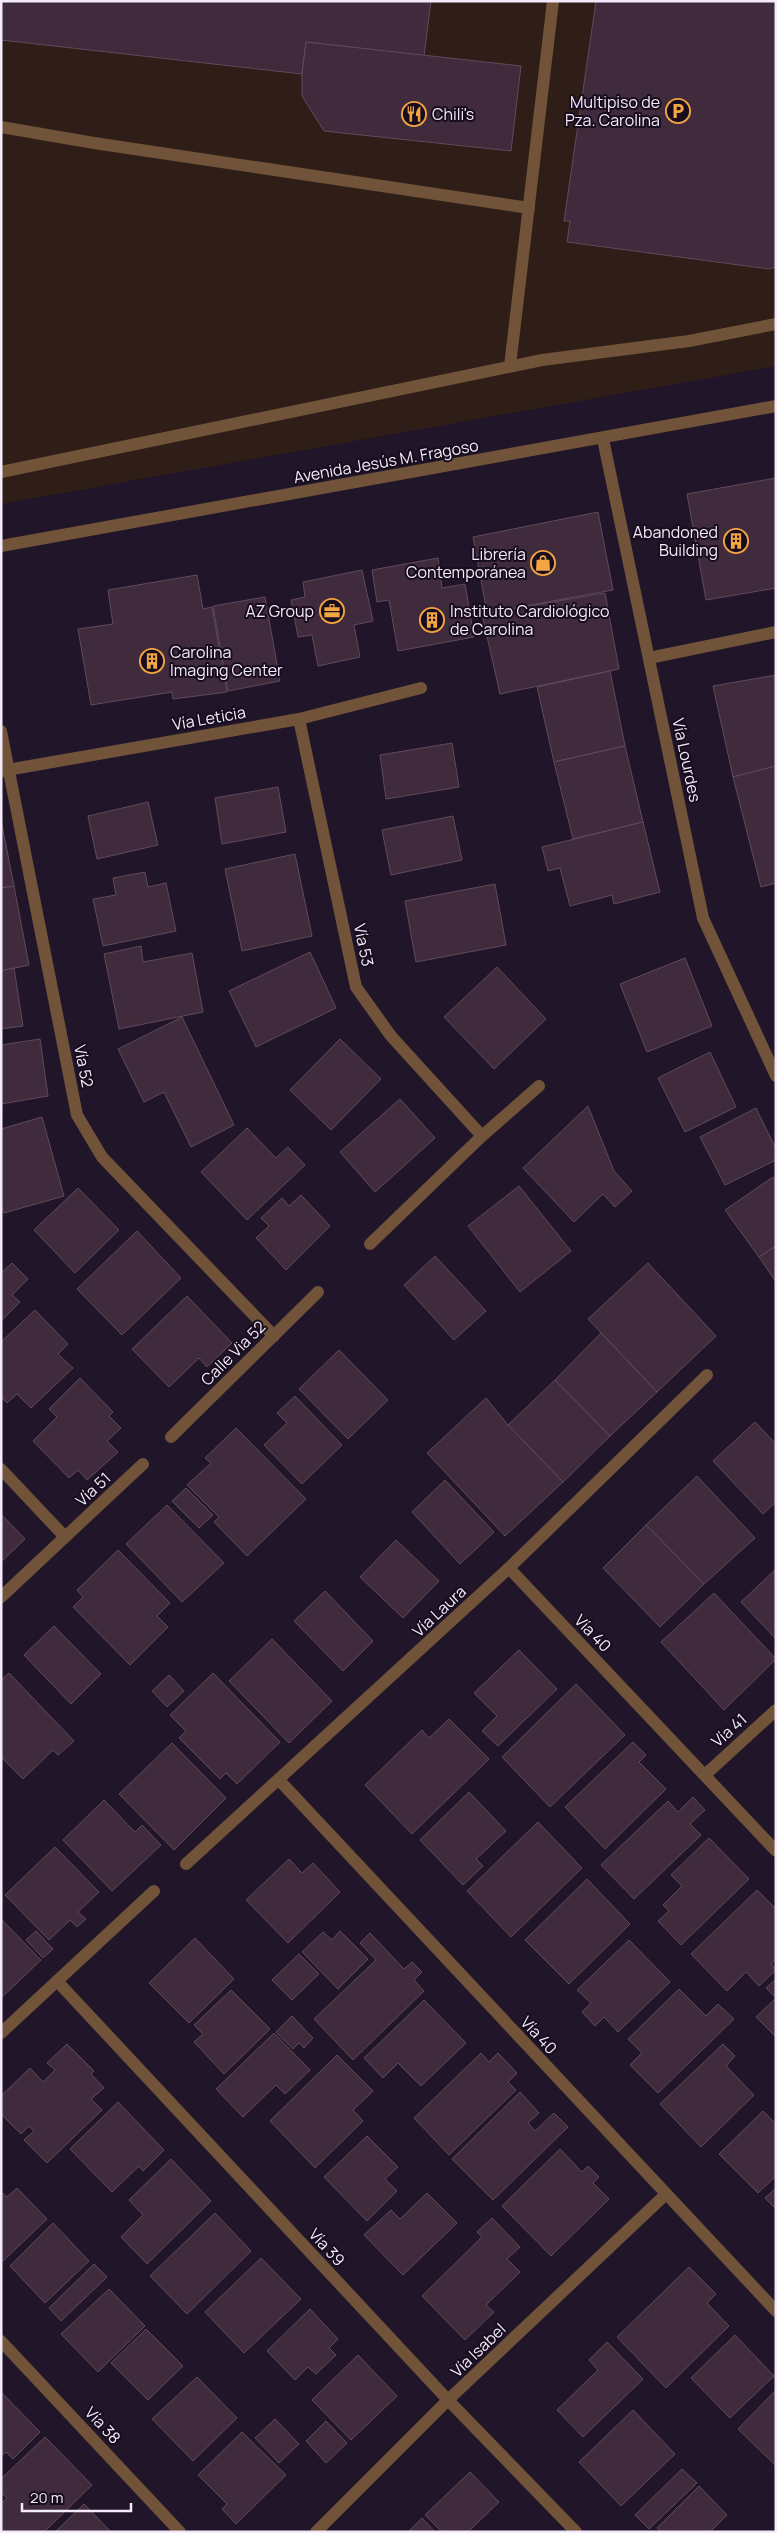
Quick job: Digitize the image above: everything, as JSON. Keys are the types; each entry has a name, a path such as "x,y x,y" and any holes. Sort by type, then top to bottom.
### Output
{"street":[{"path":"510,366 554,1"},
{"path":"1,127 529,208"},
{"path":"1,472 510,366 689,341 776,324"},
{"name":"Avenida Jesús M. Fragoso","path":"1,546 603,439 776,406"},
{"name":"Vía Lourdes","path":"603,439 703,918 776,1076"},
{"path":"649,658 776,632"},
{"name":"Vía Leticia","path":"5,770 299,719 421,688"},
{"name":"Vía 53","path":"299,719 356,987 391,1036 482,1136"},
{"name":"Vía 52","path":"1,730 5,770 77,1115 102,1157 274,1336"},
{"path":"370,1244 482,1136 540,1086"},
{"name":"Calle Via 52","path":"172,1437 318,1292"},
{"name":"Vía Laura","path":"186,1864 509,1568 707,1375"},
{"name":"Vía 51","path":"1,1598 143,1464"},
{"path":"1,1469 66,1537"},
{"name":"Vía 40","path":"509,1568 776,1851"},
{"name":"Vía 41","path":"705,1775 776,1710"},
{"name":"Vía 40","path":"279,1780 776,2311"},
{"path":"1,2033 154,1891"},
{"name":"Vía 39","path":"57,1981 448,2400 576,2532"},
{"name":"Vía Isabel","path":"316,2532 448,2400 665,2194"},
{"name":"Vía 38","path":"1,2340 180,2532"}],"shaded area":[{"path":"1,1 776,1 776,366 1,504"}],"building":[{"path":"1,1 431,1 424,56 306,42 302,74 1,40"},
{"name":"Multipiso de Pza. Carolina","path":"596,1 776,1 776,267 769,269 567,242 570,221 564,221"},
{"name":"Chili's","path":"306,42 521,66 511,151 324,131 302,96 302,74"},
{"name":"Abandoned Building","path":"776,478 776,588 706,600 687,494"},
{"name":"Librería Contemporánea","path":"598,512 613,590 487,613 473,537"},
{"name":"Instituto Cardiológico de Carolina","path":"438,558 442,588 465,584 474,637 398,651 389,600 377,602 372,570"},
{"name":"AZ Group","path":"362,570 373,621 354,625 360,657 318,666 312,635 298,637 291,600 305,597 303,582"},
{"name":"Carolina Imaging Center","path":"197,575 203,609 212,607 227,692 173,699 172,692 91,705 78,629 113,624 108,590"},
{"path":"605,593 619,669 500,694 482,614"},
{"path":"265,597 280,681 228,691 213,606"},
{"path":"610,671 625,746 554,762 537,687"},
{"path":"776,675 776,766 733,777 713,686"},
{"path":"452,743 459,787 386,799 380,755"},
{"path":"625,746 643,822 573,839 554,762"},
{"path":"776,766 776,883 761,887 733,777"},
{"path":"278,787 286,832 222,844 215,798"},
{"path":"148,802 158,845 97,859 88,816"},
{"path":"453,816 462,860 391,875 382,830"},
{"path":"1,820 14,886 1,888"},
{"path":"643,822 660,892 614,904 612,895 570,906 560,868 548,871 542,847"},
{"path":"295,854 312,936 242,951 225,869"},
{"path":"145,872 148,887 166,883 176,931 103,946 93,899 116,895 113,878"},
{"path":"495,884 506,945 416,962 405,901"},
{"path":"14,886 29,965 1,971 1,888"},
{"path":"141,946 143,962 192,953 203,1012 119,1029 104,954"},
{"path":"310,952 336,1008 256,1047 229,991"},
{"path":"685,958 712,1026 647,1052 620,984"},
{"path":"497,967 546,1019 494,1069 444,1017"},
{"path":"14,968 23,1026 1,1029 1,971"},
{"path":"182,1017 234,1125 191,1147 164,1092 144,1102 118,1049"},
{"path":"40,1039 48,1096 1,1104 1,1045"},
{"path":"340,1039 381,1079 331,1130 290,1090"},
{"path":"710,1052 736,1107 685,1132 658,1078"},
{"path":"400,1099 435,1138 375,1192 340,1152"},
{"path":"588,1106 614,1171 632,1191 615,1207 603,1194 574,1222 523,1168"},
{"path":"756,1108 776,1149 776,1160 725,1185 700,1137"},
{"path":"42,1117 64,1196 4,1213 1,1204 1,1129"},
{"path":"247,1128 276,1158 288,1147 305,1165 247,1220 201,1172"},
{"path":"773,1177 776,1181 776,1246 759,1257 725,1210"},
{"path":"519,1186 571,1251 520,1292 468,1226"},
{"path":"78,1188 119,1230 75,1273 34,1230"},
{"path":"301,1195 330,1226 286,1270 256,1238 269,1226 261,1218 282,1198 289,1206"},
{"path":"137,1231 181,1278 122,1335 77,1289"},
{"path":"776,1246 776,1282 759,1257"},
{"path":"435,1256 486,1311 454,1340 404,1285"},
{"path":"12,1263 28,1279 12,1295 20,1302 1,1321 1,1273"},
{"path":"648,1263 716,1336 657,1392 588,1319"},
{"path":"187,1296 232,1343 207,1367 199,1358 169,1387 132,1349"},
{"path":"35,1310 68,1344 58,1354 73,1368 31,1408 17,1394 7,1403 1,1397 1,1342"},
{"path":"601,1333 657,1392 610,1436 555,1380"},
{"path":"339,1350 388,1400 348,1439 299,1389"},
{"path":"80,1378 113,1412 109,1416 121,1428 107,1441 118,1452 87,1480 78,1470 69,1478 33,1441 57,1417 49,1409"},
{"path":"555,1380 610,1436 563,1482 508,1425"},
{"path":"295,1396 342,1445 302,1484 264,1445 287,1423 277,1413"},
{"path":"486,1398 508,1425 563,1482 505,1536 427,1453"},
{"path":"755,1422 776,1444 776,1502 763,1514 713,1461"},
{"path":"236,1428 306,1499 247,1556 214,1522 219,1517 187,1485 211,1463 205,1458"},
{"path":"697,1476 755,1538 704,1584 646,1525"},
{"path":"445,1480 494,1532 460,1564 412,1512"},
{"path":"186,1488 213,1515 199,1528 172,1501"},
{"path":"167,1505 224,1563 182,1602 126,1544"},
{"path":"1,1514 25,1539 1,1562"},
{"path":"646,1525 704,1584 660,1627 603,1568"},
{"path":"396,1540 439,1581 403,1618 360,1577"},
{"path":"118,1550 170,1603 157,1616 168,1627 130,1665 73,1607 83,1597 77,1590"},
{"path":"776,1569 776,1639 741,1602"},
{"path":"325,1591 373,1641 343,1671 294,1621"},
{"path":"714,1593 776,1659 724,1710 661,1642"},
{"path":"54,1626 101,1674 71,1704 24,1655"},
{"path":"272,1639 332,1701 289,1743 229,1681"},
{"path":"519,1650 557,1689 498,1746 482,1731 497,1716 474,1693"},
{"path":"9,1673 74,1741 58,1755 53,1750 23,1779 1,1757 1,1680"},
{"path":"213,1673 280,1742 237,1784 226,1773 220,1779 179,1738 186,1731 170,1715"},
{"path":"169,1675 184,1691 167,1707 152,1691"},
{"path":"576,1684 625,1735 550,1807 502,1757"},
{"path":"449,1719 489,1759 412,1834 365,1785 422,1730 429,1738"},
{"path":"633,1742 646,1755 639,1762 666,1789 605,1849 565,1807"},
{"path":"172,1743 226,1798 174,1850 119,1794"},
{"path":"469,1792 506,1831 476,1859 483,1866 463,1885 420,1840"},
{"path":"693,1797 705,1810 690,1824 701,1835 634,1899 601,1865 668,1801 678,1812"},
{"path":"104,1800 135,1832 142,1825 161,1845 112,1891 63,1840"},
{"path":"538,1822 582,1868 511,1937 467,1891"},
{"path":"709,1838 749,1879 681,1945 658,1921 669,1911 663,1905 682,1886 671,1875"},
{"path":"55,1847 99,1892 78,1912 86,1919 77,1927 70,1920 49,1940 5,1895"},
{"path":"289,1859 302,1873 313,1863 340,1892 288,1943 246,1900"},
{"path":"587,1879 630,1924 569,1984 525,1940"},
{"path":"757,1890 776,1909 776,1959 771,1964 776,1970 759,1986 746,1972 727,1991 691,1954"},
{"path":"1,1919 41,1960 1,1998"},
{"path":"36,1931 53,1949 43,1958 26,1940"},
{"path":"340,1931 368,1959 338,1989 302,1952 323,1932 332,1940"},
{"path":"370,1933 404,1969 412,1962 422,1972 414,1980 424,1991 353,2060 314,2019 376,1960 360,1943"},
{"path":"195,1938 234,1979 189,2023 149,1983"},
{"path":"629,1940 670,1982 618,2032 604,2017 595,2026 582,2012 591,2003 577,1990"},
{"path":"299,1954 319,1974 292,2000 272,1980"},
{"path":"776,1979 776,1998 766,1988"},
{"path":"679,1989 706,2016 718,2004 734,2019 658,2093 630,2065 642,2053 628,2039"},
{"path":"231,1990 270,2029 224,2074 194,2042 203,2034 194,2025"},
{"path":"776,1998 776,2037 756,2017"},
{"path":"424,2000 466,2043 421,2086 398,2063 383,2078 364,2058"},
{"path":"292,2016 313,2038 304,2048 299,2043 293,2049 276,2032"},
{"path":"274,2033 310,2070 285,2094 276,2085 243,2117 216,2089"},
{"path":"67,2044 94,2071 91,2074 104,2088 91,2099 102,2110 47,2163 24,2140 34,2131 29,2126 21,2134 1,2114 1,2096 30,2068 43,2082 55,2070 47,2063"},
{"path":"723,2044 735,2056 726,2066 754,2095 701,2147 660,2104"},
{"path":"481,2053 489,2062 498,2053 517,2073 508,2082 516,2090 449,2155 414,2118"},
{"path":"337,2055 373,2091 353,2110 363,2121 315,2168 270,2121"},
{"path":"520,2092 539,2113 528,2123 535,2131 554,2113 568,2127 493,2200 452,2159"},
{"path":"118,2102 164,2150 143,2171 139,2166 112,2192 70,2149"},
{"path":"763,2111 776,2124 776,2176 758,2193 719,2154"},
{"path":"367,2136 398,2167 385,2179 397,2191 367,2221 324,2177"},
{"path":"560,2149 582,2172 588,2166 599,2177 593,2183 609,2199 551,2256 502,2206"},
{"path":"171,2159 211,2201 147,2264 121,2237 143,2215 129,2200"},
{"path":"17,2188 47,2219 3,2261 1,2259 1,2192 7,2197"},
{"path":"776,2188 776,2209 765,2198"},
{"path":"427,2193 457,2223 403,2275 364,2235 391,2210 400,2219"},
{"path":"215,2213 251,2251 187,2314 150,2276"},
{"path":"492,2218 520,2247 507,2259 520,2272 486,2305 494,2312 465,2340 422,2296 482,2237 477,2232"},
{"path":"53,2223 89,2261 45,2303 10,2266"},
{"path":"261,2258 301,2299 244,2353 205,2312"},
{"path":"94,2264 107,2277 61,2321 49,2308"},
{"path":"689,2267 716,2294 707,2303 729,2326 666,2388 617,2337"},
{"path":"109,2289 145,2326 98,2372 61,2334"},
{"path":"310,2309 338,2339 329,2348 336,2355 316,2374 308,2367 295,2380 267,2351"},
{"path":"146,2329 183,2366 148,2400 111,2363"},
{"path":"735,2335 774,2376 730,2418 691,2378"},
{"path":"607,2342 643,2379 583,2437 557,2410 598,2370 589,2360"},
{"path":"358,2355 397,2396 351,2440 312,2400"},
{"path":"197,2377 237,2418 193,2461 152,2419"},
{"path":"776,2390 776,2466 738,2429"},
{"path":"1,2392 40,2432 13,2459 6,2452 1,2456"},
{"path":"633,2410 675,2454 621,2506 579,2462"},
{"path":"275,2419 299,2444 279,2463 255,2438"},
{"path":"326,2421 347,2443 326,2463 306,2441"},
{"path":"242,2432 286,2475 236,2524 222,2509 227,2504 198,2475"},
{"path":"45,2437 92,2485 44,2532 1,2532 1,2504 7,2498 1,2492 1,2479"},
{"path":"682,2469 697,2483 649,2529 635,2515"},
{"path":"470,2472 499,2502 468,2532 442,2532 425,2515"},
{"path":"699,2486 727,2515 710,2532 661,2532 657,2528"},
{"path":"84,2504 111,2532 55,2532"},
{"path":"422,2518 435,2532 408,2532"}],"place":[{"name":"Multipiso de Pza. Carolina","path":"678,111"},
{"name":"Chili's","path":"414,114"},
{"name":"Abandoned Building","path":"736,541"},
{"name":"Librería Contemporánea","path":"543,563"},
{"name":"AZ Group","path":"332,611"},
{"name":"Instituto Cardiológico de Carolina","path":"432,620"},
{"name":"Carolina Imaging Center","path":"152,661"}]}
